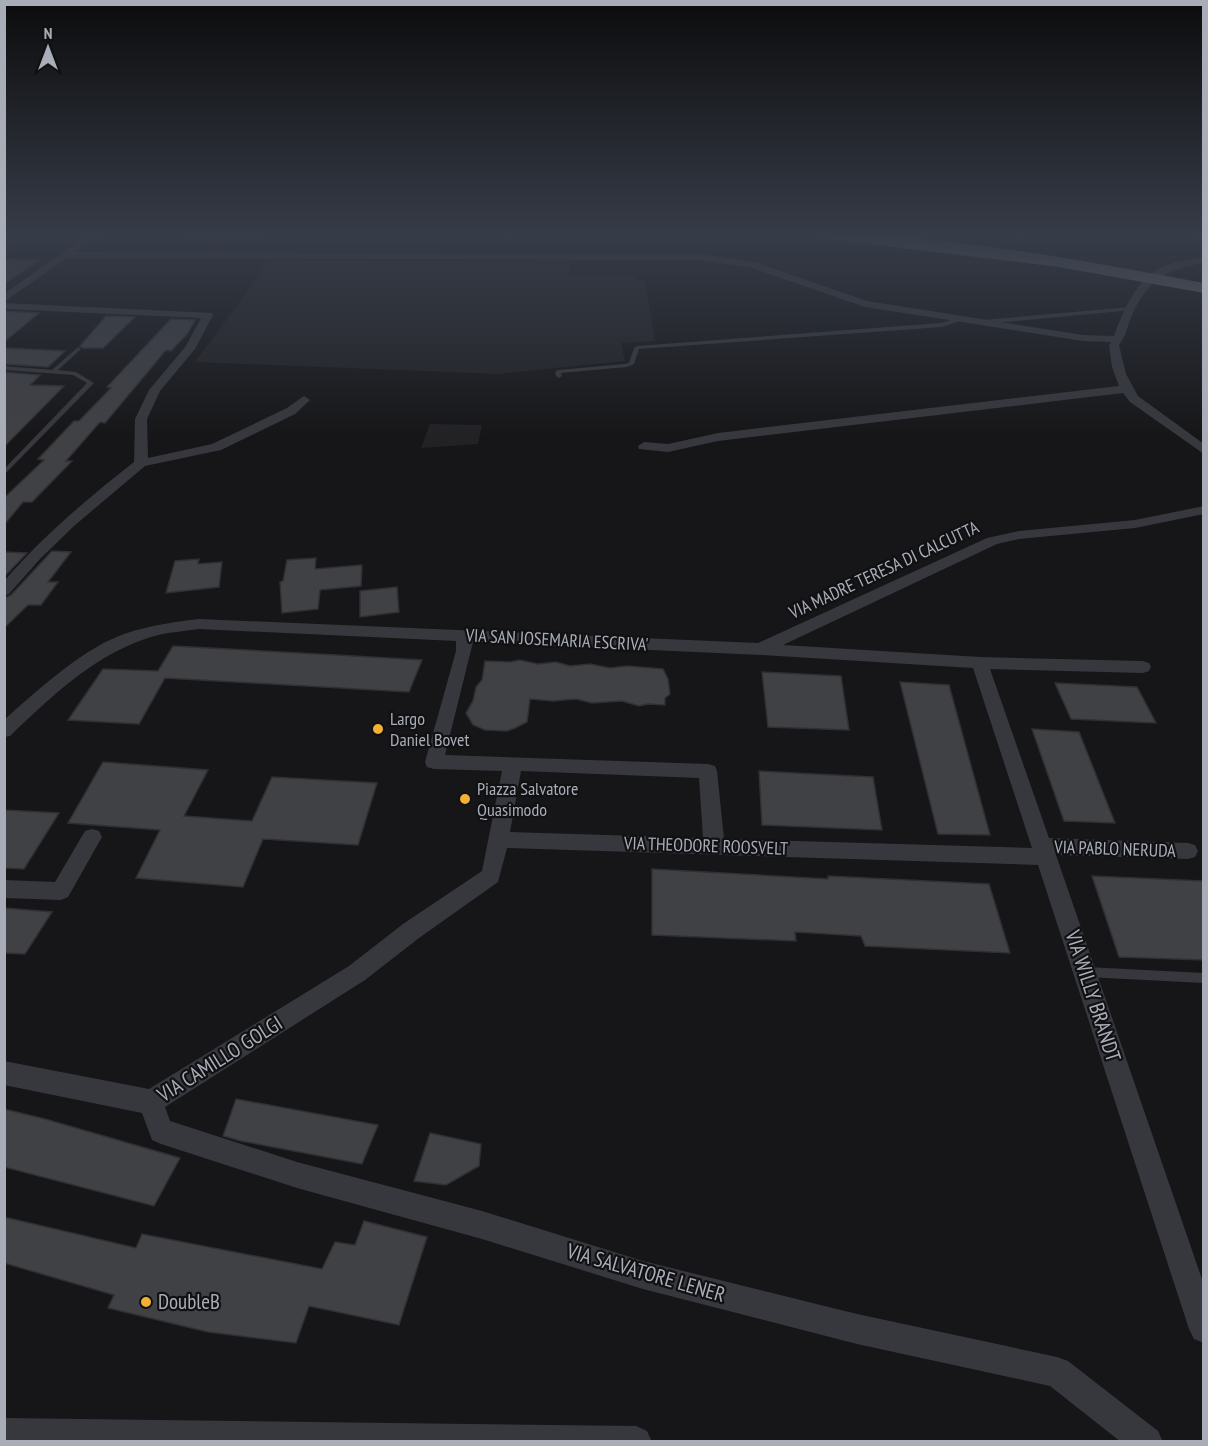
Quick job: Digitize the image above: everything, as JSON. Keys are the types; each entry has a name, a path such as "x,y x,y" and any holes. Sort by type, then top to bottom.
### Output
{"street":[{"path":"858,301 1083,338 1119,339"},
{"path":"1136,301 1125,318 1119,339 1114,345 1117,371 1134,399 1203,450"},
{"path":"4,306 208,315 190,347 154,390 141,419 141,463"},
{"path":"644,446 668,448 718,437 1126,389"},
{"path":"4,591 30,559 86,506 141,463 216,447 291,411 304,400"},
{"name":"VIA MADRE TERESA DI CALCUTTA","path":"761,649 992,541 1019,534 1135,524 1203,510"},
{"name":"VIA SAN JOSEMARIA ESCRIVA'","path":"4,731 51,687 106,648 156,630 199,624 761,649 980,663 1143,667"},
{"path":"465,636 464,651 434,762 708,771 714,846"},
{"name":"VIA WILLY BRANDT","path":"980,663 1045,851 1203,1329"},
{"path":"499,840 513,764"},
{"path":"4,889 61,891 92,837"},
{"name":"VIA THEODORE ROOSVELT","path":"499,840 1045,851"},
{"name":"VIA CAMILLO GOLGI","path":"4,1073 151,1102 357,973 411,931 491,876 499,840"},
{"name":"VIA PABLO NERUDA","path":"1045,851 1188,851"},
{"name":"VIA SALVATORE LENER","path":"151,1102 161,1131 297,1175 482,1225 643,1275 857,1329 1057,1372 1147,1442"},
{"path":"4,1434 74,1438 636,1442"}],"lane":[{"path":"981,322 1131,309"},
{"path":"559,376 558,372 632,364 637,348 942,325 961,319"},
{"path":"54,371 78,349"},
{"path":"4,368 74,373 91,383 4,473"},
{"path":"1085,972 1203,978"}],"shaded area":[{"path":"240,301 649,301 655,341 621,343 625,361 499,374 195,362"},
{"path":"430,424 482,425 478,444 421,448"}],"building":[{"path":"4,311 39,313 4,342"},
{"path":"106,316 135,317 103,348 80,346"},
{"path":"171,319 195,320 187,334 171,351 166,350 105,423 100,422 66,461 72,461 32,502 23,502 4,525 4,498 44,460 38,459 74,421 79,421 111,388 107,387"},
{"path":"4,348 65,351 48,367 4,364"},
{"path":"4,372 40,375 30,385 64,386 4,447"},
{"path":"52,551 71,552 48,582 58,582 41,605 28,605 4,628 4,598 11,595"},
{"path":"4,552 27,553 4,577"},
{"path":"316,558 315,569 362,565 361,586 320,590 318,609 282,613 280,582 283,581 287,560"},
{"path":"199,559 198,564 222,562 219,587 166,593 175,561"},
{"path":"397,587 399,612 360,617 360,591"},
{"path":"173,646 422,660 409,692 165,678 139,724 68,720 103,669 158,671"},
{"path":"519,660 538,664 556,662 570,666 590,664 610,668 627,666 663,669 668,679 670,694 665,698 665,705 639,706 622,701 592,703 576,699 553,701 530,699 527,722 515,728 507,731 485,730 473,725 466,713 473,701 476,687 482,680 485,661"},
{"path":"762,672 841,676 849,730 768,727"},
{"path":"900,682 949,685 990,835 938,834"},
{"path":"1055,683 1137,687 1156,723 1071,719"},
{"path":"1032,729 1079,732 1115,823 1064,821"},
{"path":"103,762 208,770 184,816 252,821 272,777 377,783 358,845 263,839 243,887 136,878 160,830 68,823"},
{"path":"759,771 873,777 882,830 762,825"},
{"path":"4,810 59,813 24,869 4,868"},
{"path":"652,869 828,879 828,876 989,884 1010,953 865,946 861,936 795,932 796,941 652,935"},
{"path":"1092,876 1203,881 1203,960 1119,957"},
{"path":"4,908 52,912 25,954 4,953"},
{"path":"236,1099 378,1125 362,1164 223,1136"},
{"path":"4,1109 180,1158 154,1206 4,1167"},
{"path":"430,1133 481,1144 479,1166 446,1185 414,1181"},
{"path":"4,1217 136,1248 142,1234 322,1269 335,1242 355,1245 364,1221 427,1237 399,1325 309,1306 296,1343 208,1332 108,1308 114,1295 4,1263"}],"place":[{"name":"Largo Daniel Bovet","path":"378,729"},
{"name":"Piazza Salvatore Quasimodo","path":"465,799"},
{"name":"DoubleB","path":"146,1302"}]}
